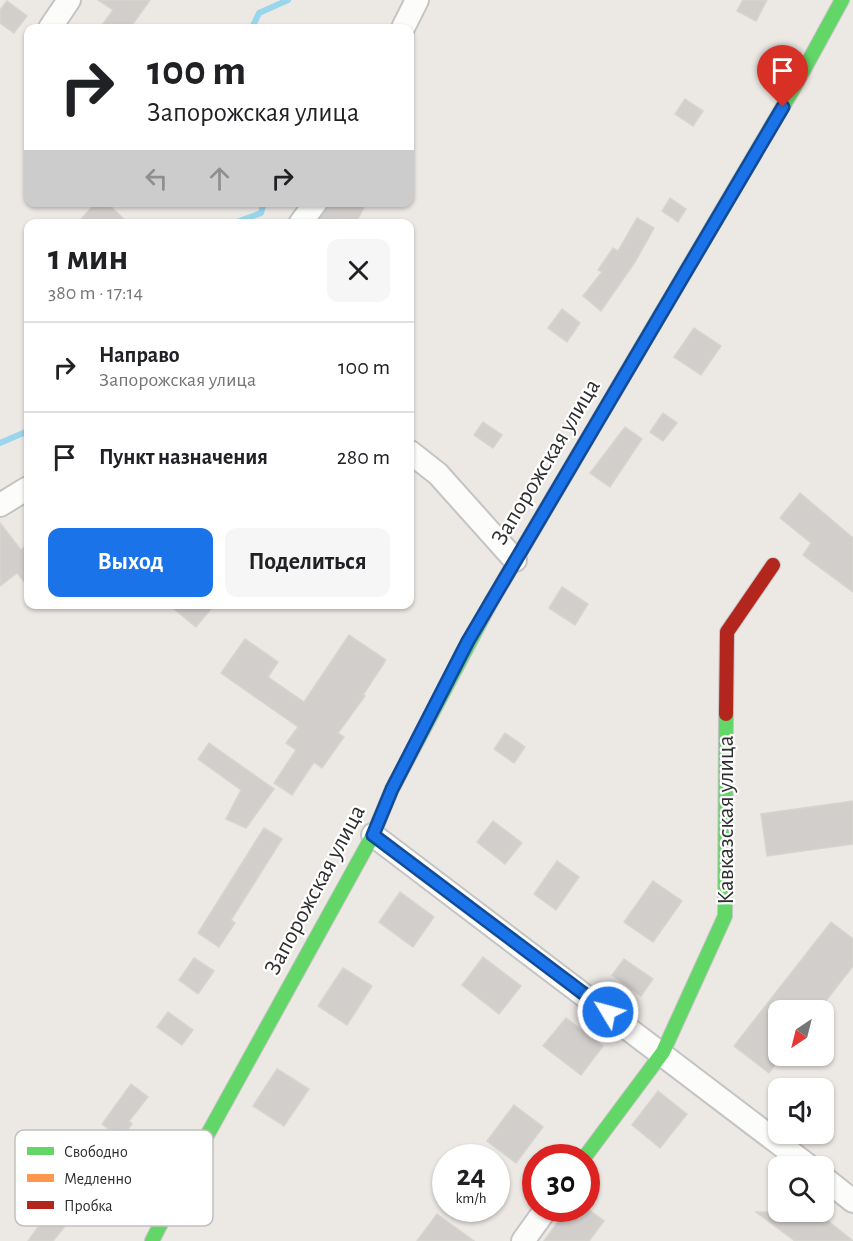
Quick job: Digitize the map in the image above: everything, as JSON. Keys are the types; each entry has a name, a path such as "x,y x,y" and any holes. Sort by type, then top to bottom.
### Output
{"street":[{"path":"53,24 69,0"},
{"path":"405,24 417,0"},
{"name":"Запорожская улица","path":"210,1130 373,835 408,757 468,641 795,86 842,0"},
{"path":"414,455 438,474 515,560"},
{"path":"0,505 24,490"},
{"name":"Кавказская улица","path":"594,1144 663,1052 725,916 727,632 773,565"},
{"path":"373,835 663,1052 796,1156"},
{"path":"834,1186 853,1201"},
{"path":"523,1241 537,1222"},
{"name":"Запорожская улица","path":"152,1241 160,1226"}],"building":[{"path":"98,0 150,0 133,24 103,24 113,10"},
{"path":"743,0 767,0 756,21 737,11"},
{"path":"7,1 27,16 14,33 0,23 0,10"},
{"path":"685,99 703,111 693,126 675,114"},
{"path":"670,198 686,209 678,222 662,211"},
{"path":"92,207 111,207 124,219 81,219"},
{"path":"326,207 364,207 358,219 320,219"},
{"path":"637,218 654,228 635,262 601,311 583,296 602,272 598,270 613,248 618,251"},
{"path":"562,309 580,323 567,342 548,328"},
{"path":"694,328 721,346 701,375 674,357"},
{"path":"663,413 677,423 663,441 650,432"},
{"path":"483,422 502,435 493,448 474,435"},
{"path":"625,427 642,439 610,487 590,473"},
{"path":"800,493 853,538 853,592 803,555 811,543 780,518"},
{"path":"0,523 21,550 24,547 24,581 17,573 0,586"},
{"path":"562,587 588,604 575,625 549,608"},
{"path":"174,609 211,609 196,627"},
{"path":"349,635 386,660 363,695 365,696 338,733 344,737 322,768 314,762 292,795 274,783 296,750 286,743 298,727 221,673 245,639 278,662 268,677 304,702"},
{"path":"505,733 525,747 514,763 494,749"},
{"path":"209,743 274,789 246,828 226,819 241,790 198,759"},
{"path":"853,801 853,844 767,856 761,814"},
{"path":"493,821 522,843 505,864 477,842"},
{"path":"264,828 282,839 231,920 235,923 219,947 198,933"},
{"path":"557,861 579,877 556,910 534,894"},
{"path":"653,881 682,901 653,942 624,922"},
{"path":"400,892 434,917 413,947 379,922"},
{"path":"831,922 853,939 853,966 827,1000 770,1000"},
{"path":"483,957 521,986 499,1014 462,985"},
{"path":"194,958 214,971 198,994 179,980"},
{"path":"624,959 653,979 641,996 612,975"},
{"path":"343,968 372,986 347,1025 318,1006"},
{"path":"768,1003 768,1066 774,1066 769,1073 734,1046"},
{"path":"168,1012 193,1030 182,1045 157,1027"},
{"path":"566,1018 603,1046 581,1075 543,1046"},
{"path":"277,1069 309,1089 284,1126 253,1106"},
{"path":"131,1084 148,1097 129,1121 132,1124 127,1130 110,1130 102,1124"},
{"path":"658,1091 687,1114 660,1148 632,1125"},
{"path":"514,1105 543,1127 530,1144 522,1144 522,1155 516,1163 510,1158 510,1144 491,1144 487,1141"},
{"path":"756,1212 768,1212 768,1221"},
{"path":"600,1218 604,1221 589,1241 544,1241 558,1222 600,1222"},
{"path":"432,1221 448,1222 474,1241 417,1241"},
{"path":"769,1222 829,1222 853,1241 795,1241"},
{"path":"39,1226 65,1226 53,1241 28,1241"}],"waterway":[{"path":"254,24 259,13 288,0"},
{"path":"245,219 261,213 263,207"},
{"path":"0,443 24,433"}],"traffic: fast":[{"path":"636,356 795,86 842,0"},
{"path":"210,1130 373,835 392,789 491,602"},
{"path":"594,1144 663,1052 725,916 726,714"},
{"path":"152,1241 160,1226"}],"traffic: slow":[{"path":"491,602 636,356"}],"traffic: jam":[{"path":"726,714 727,632 773,565"}],"route":[{"path":"608,1012 373,835 392,789 468,641 783,107"}]}
